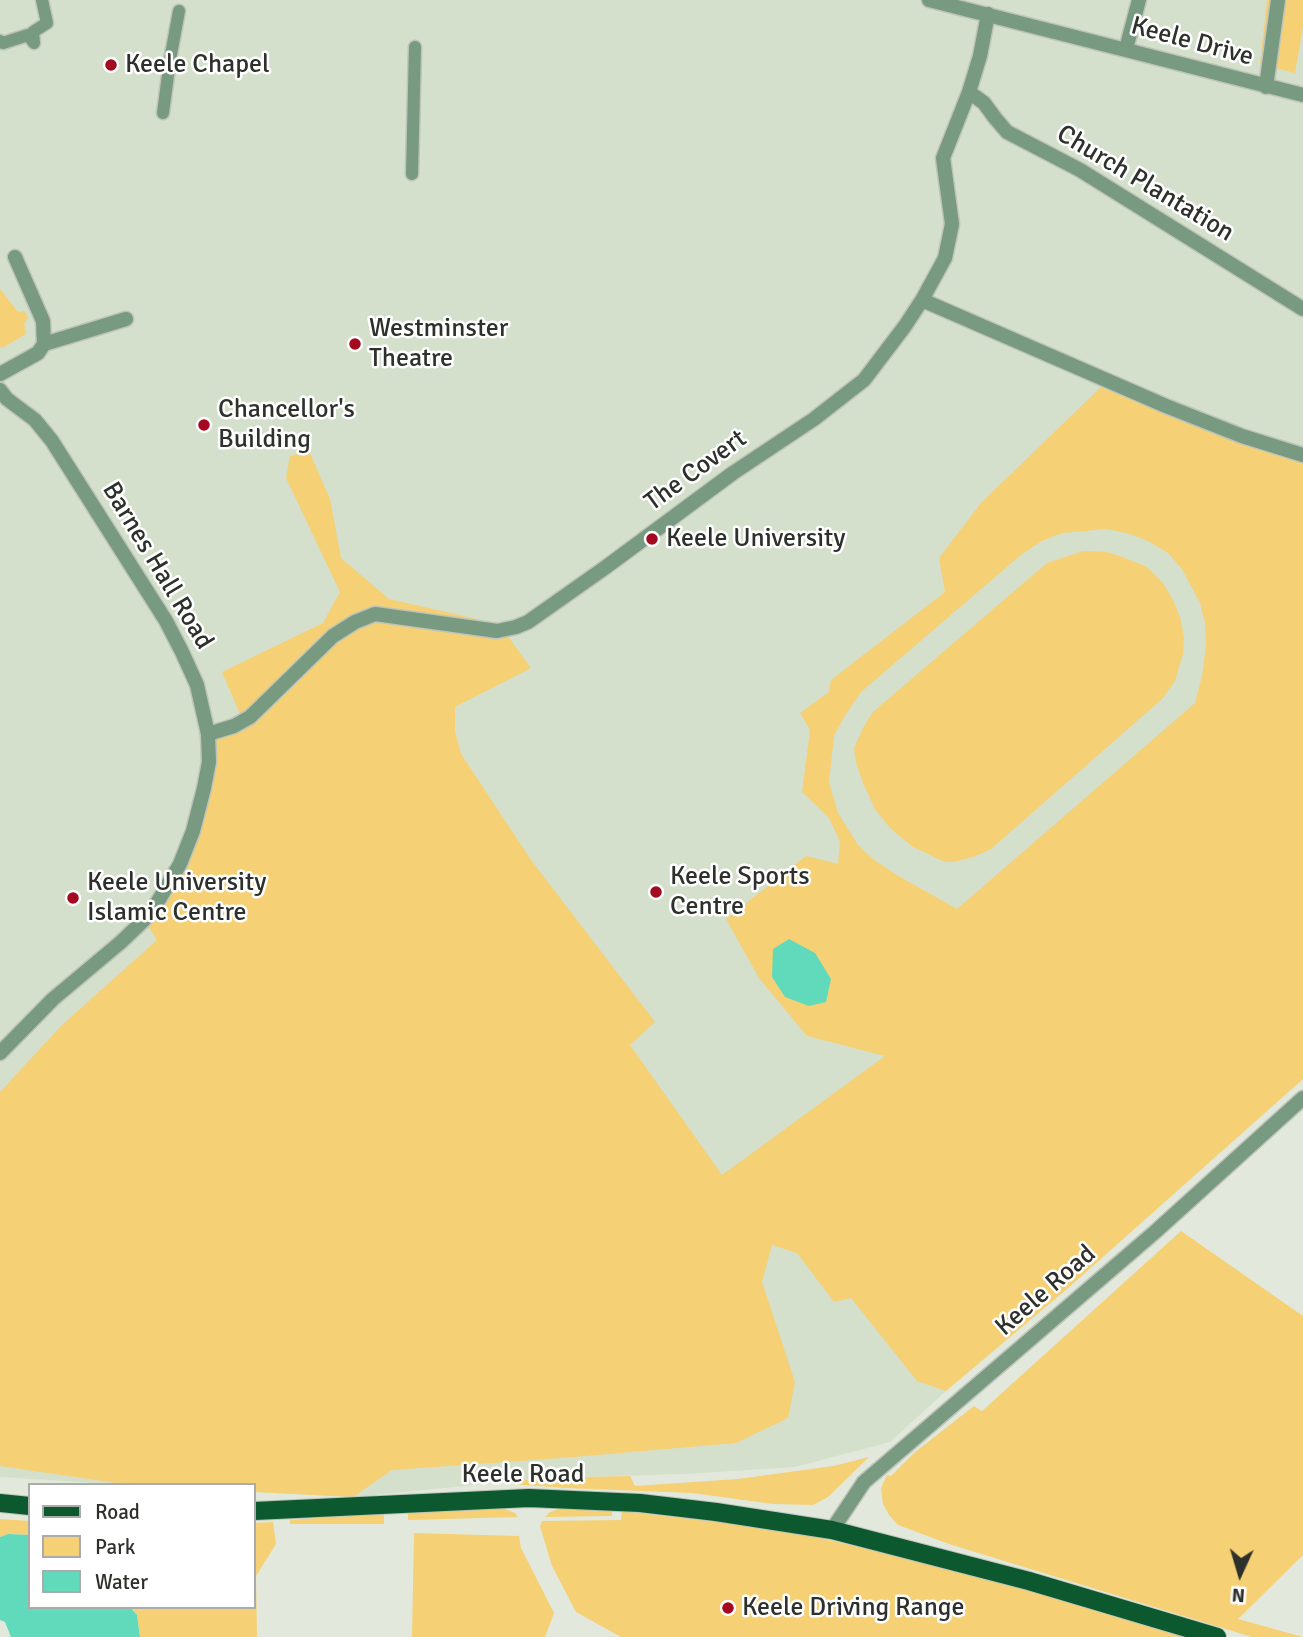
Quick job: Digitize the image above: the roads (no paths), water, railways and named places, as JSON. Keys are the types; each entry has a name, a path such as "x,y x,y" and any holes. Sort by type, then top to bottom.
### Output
{"main road":[{"name":"Keele Road","path":"256,1511 564,1499 640,1503 716,1512 832,1530 1029,1581 1217,1637"},
{"path":"0,1503 28,1506"}],"street":[{"path":"0,41 3,43 28,35 34,43 33,32 47,23 42,0"},
{"name":"Keele Drive","path":"929,0 1303,95"},
{"path":"1126,49 1139,0"},
{"path":"1266,87 1278,0"},
{"path":"163,113 179,11"},
{"name":"The Covert","path":"208,734 234,726 250,717 333,636 355,622 375,614 497,631 516,627 538,616 733,473 814,419 864,380 905,326 945,258 952,224 943,158 970,92 988,14"},
{"path":"412,174 415,47"},
{"name":"Church Plantation","path":"970,92 984,103 1007,132 1080,170 1303,309"},
{"path":"0,374 38,353 44,344 43,321 15,257"},
{"path":"922,300 1166,406 1242,436 1303,455"},
{"path":"44,344 126,319"},
{"name":"Barnes Hall Road","path":"0,390 7,399 34,420 52,441 137,574 182,652 197,685 204,710 209,762 193,831 180,864 154,908 121,942 53,999 0,1053"},
{"name":"Keele Road","path":"832,1530 864,1482 1155,1232 1303,1098"}],"water":[{"path":"789,939 815,953 831,979 826,1002 809,1006 785,997 772,977 773,949"},
{"path":"8,1534 28,1535 28,1609 132,1609 137,1615 140,1637 11,1637 5,1622 0,1620 0,1537"}],"place":[{"name":"Keele Chapel","path":"111,65"},
{"name":"Westminster Theatre","path":"355,344"},
{"name":"Chancellor's Building","path":"204,425"},
{"name":"Keele University","path":"652,539"},
{"name":"Keele Sports Centre","path":"656,892"},
{"name":"Keele University Islamic Centre","path":"73,898"},
{"name":"Keele Driving Range","path":"728,1608"}]}
